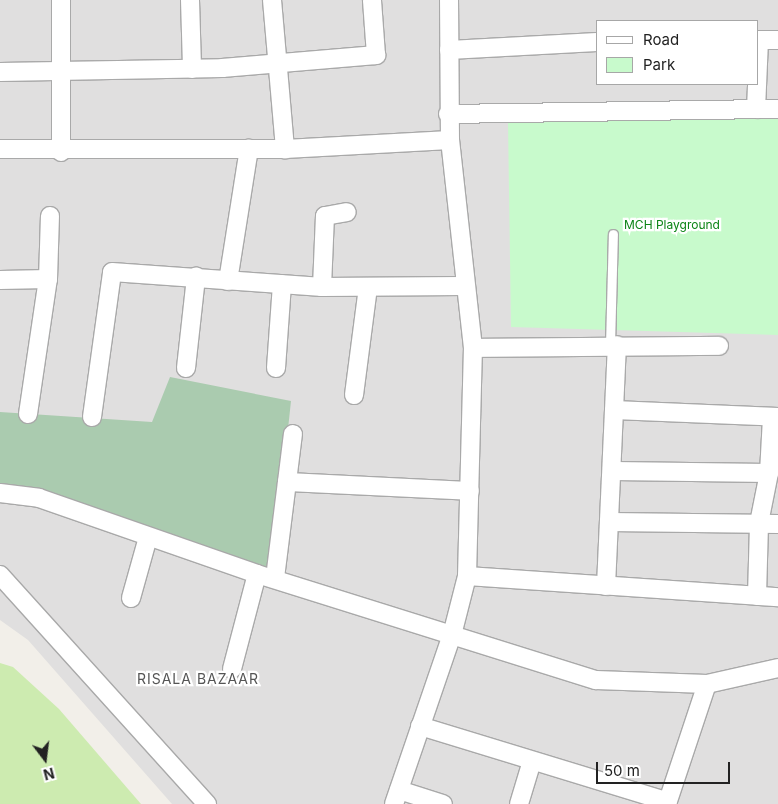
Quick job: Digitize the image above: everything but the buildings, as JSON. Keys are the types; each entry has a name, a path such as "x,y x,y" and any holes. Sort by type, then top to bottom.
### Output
{"street":[{"path":"61,0 61,152"},
{"path":"190,0 192,68"},
{"path":"272,0 285,149"},
{"path":"0,72 192,68 376,55 372,0"},
{"path":"443,804 396,797 452,635 467,576 473,348 462,286 448,114 449,0"},
{"path":"758,40 778,40"},
{"path":"449,50 596,42"},
{"path":"756,109 757,85"},
{"path":"448,114 778,109"},
{"path":"0,149 61,152 285,149 450,140"},
{"path":"228,281 249,149"},
{"path":"322,286 325,216 347,212"},
{"path":"28,414 48,279 50,216"},
{"path":"92,417 112,272 322,286 462,286"},
{"path":"186,368 196,277"},
{"path":"0,280 48,279"},
{"path":"276,368 282,284"},
{"path":"354,395 368,287"},
{"path":"473,348 614,345 719,346"},
{"path":"606,586 613,471 614,345"},
{"path":"614,410 775,417 769,473 759,523 757,596"},
{"path":"275,578 293,434"},
{"path":"613,471 769,473"},
{"path":"287,482 470,491"},
{"path":"0,493 38,498 257,574 275,578 596,680 707,684 777,668"},
{"path":"609,522 778,524"},
{"path":"131,598 148,537"},
{"path":"232,669 257,574"},
{"path":"0,575 207,804"},
{"path":"467,576 778,597"},
{"path":"420,726 668,803 707,684"},
{"path":"519,804 532,761"}],"lane":[{"path":"613,234 614,345"}],"shaded area":[{"path":"0,0 778,0 778,804 172,804 28,640 0,620"}],"green space":[{"name":"MCH Playground","path":"778,117 778,335 511,327 508,123"},
{"path":"170,377 291,401 272,578 0,485 0,412 152,422"},
{"path":"0,663 13,667 59,709 141,804 0,804"}],"district":[{"name":"RISALA BAZAAR","path":"198,679"}]}
